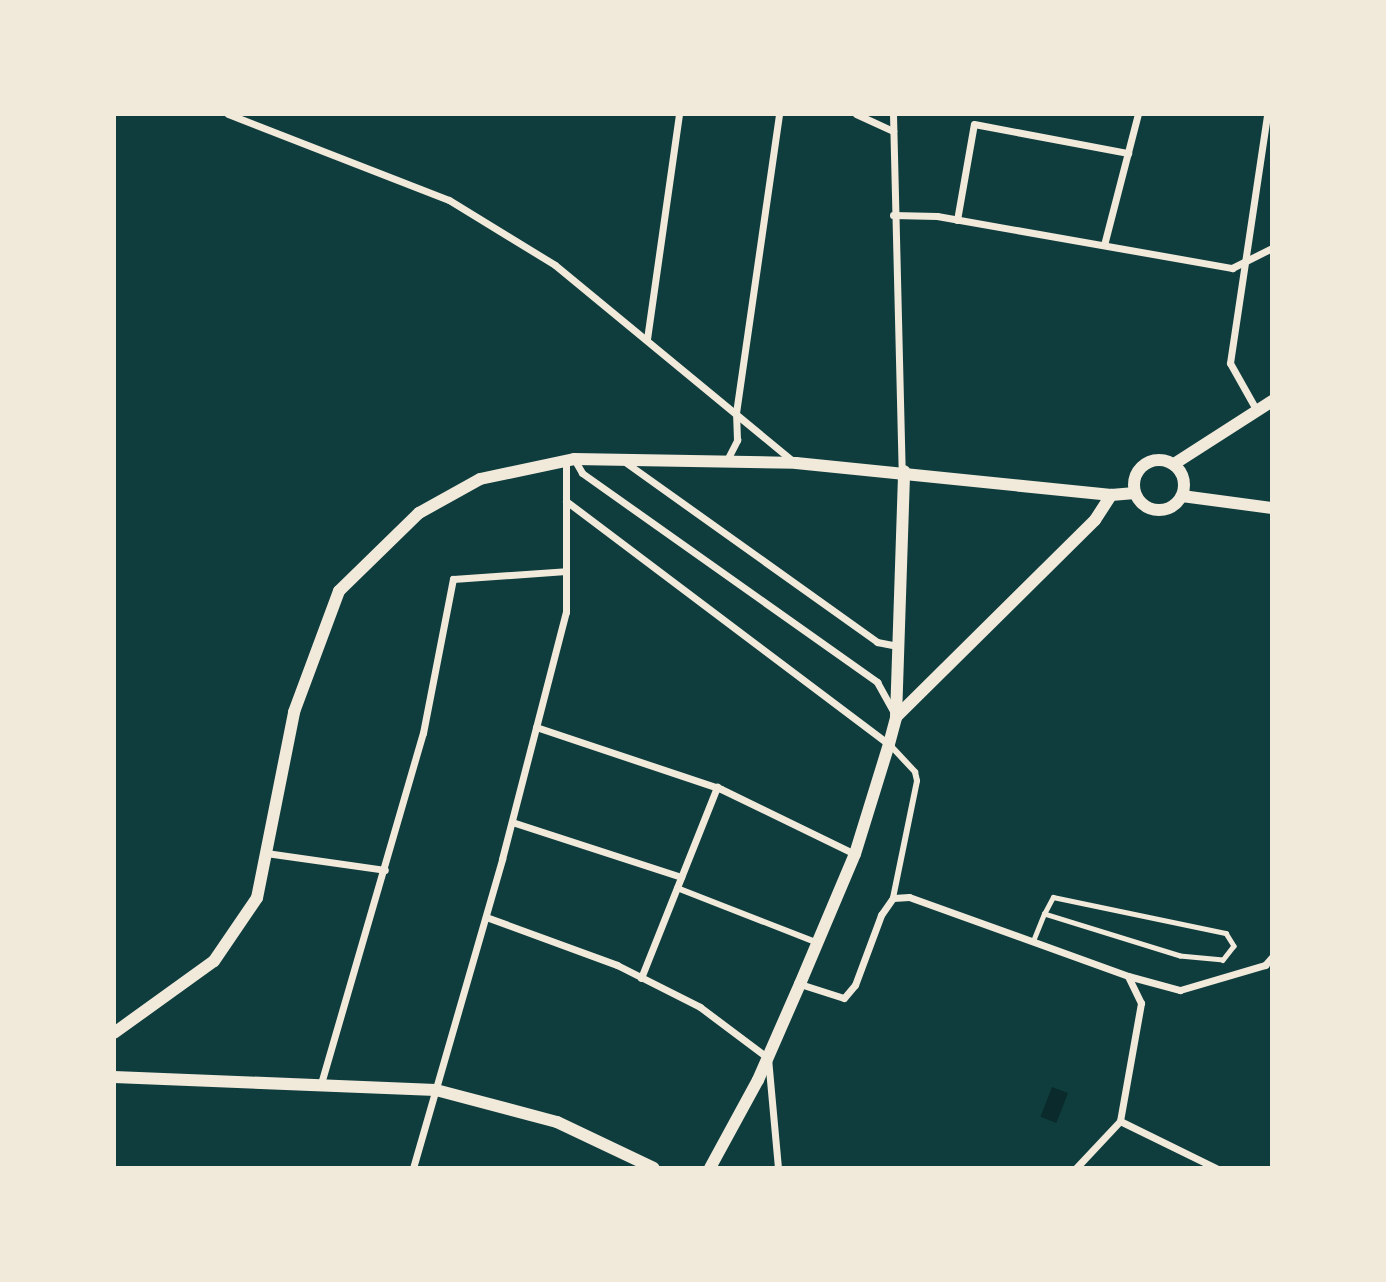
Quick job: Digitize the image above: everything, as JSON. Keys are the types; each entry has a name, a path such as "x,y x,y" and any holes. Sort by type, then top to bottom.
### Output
{"street":[{"path":"228,114 449,200 555,265 796,463"},
{"path":"647,339 679,114"},
{"path":"726,462 737,440 736,413 779,114"},
{"path":"856,114 893,131"},
{"path":"710,1168 768,1058 855,854 896,717 903,470 893,215 893,114"},
{"path":"1104,246 1138,114"},
{"path":"1257,411 1230,363 1267,114"},
{"path":"957,220 974,124 1128,153"},
{"path":"893,215 957,220 1233,268 1245,265 1272,248"},
{"path":"1174,464 1272,401"},
{"path":"114,1033 214,961 257,898 293,712 339,591 419,513 480,479 570,459 796,463 903,470 1111,495 1135,493 1154,510 1174,505 1182,496 1182,473 1174,464 1163,459 1141,466 1135,476 1135,493"},
{"path":"413,1168 486,917 566,612 566,501 570,459"},
{"path":"570,459 582,473 877,682 896,717"},
{"path":"621,460 877,642 898,646"},
{"path":"896,717 1095,520 1111,495"},
{"path":"1182,496 1272,508"},
{"path":"566,501 889,744 908,762 916,781 893,898 881,915 855,985 844,998 800,984"},
{"path":"320,1087 423,733 453,579 566,570"},
{"path":"536,727 717,787 855,854"},
{"path":"642,978 717,787"},
{"path":"512,822 681,877"},
{"path":"266,853 385,870"},
{"path":"677,888 818,943"},
{"path":"893,898 909,897 1128,976 1180,990 1265,965 1272,957"},
{"path":"486,917 642,978 700,1007 768,1058 778,1168"},
{"path":"1082,1167 1120,1121 1141,1003 1128,976"},
{"path":"114,1077 436,1090 557,1122 654,1168"},
{"path":"1120,1121 1216,1168"}],"lane":[{"path":"1033,942 1044,914 1053,897 1109,911 1122,909 1226,933 1234,946 1223,960 1180,956 1044,914"}],"water":[{"path":"1052,1087 1068,1093 1056,1123 1041,1117"}]}
